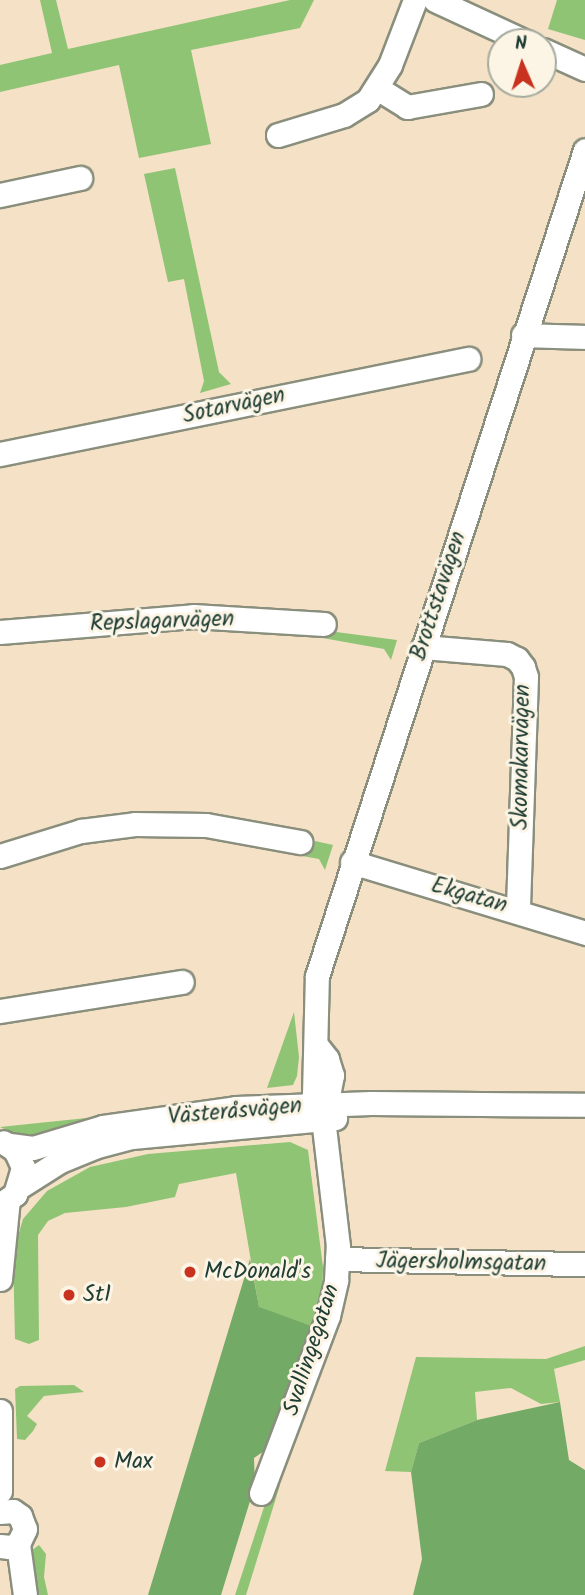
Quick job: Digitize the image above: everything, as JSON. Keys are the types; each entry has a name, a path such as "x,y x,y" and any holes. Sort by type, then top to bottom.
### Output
{"street":[{"path":"278,135 345,115 368,100 377,88 415,0"},
{"path":"435,0 496,28"},
{"path":"557,56 585,69"},
{"path":"377,88 407,107 481,94"},
{"name":"Brottstavägen","path":"322,1109 314,1060 317,1046 317,976 585,150"},
{"path":"0,195 80,178"},
{"path":"523,335 585,337"},
{"name":"Sotarvägen","path":"0,454 468,359"},
{"name":"Repslagarvägen","path":"0,632 193,616 324,624"},
{"name":"Skomakarvägen","path":"423,647 507,654 517,659 523,667 526,677 518,911"},
{"path":"0,856 81,831 135,824 206,825 300,842"},
{"name":"Ekgatan","path":"352,862 585,933"},
{"path":"0,1011 181,982"},
{"name":"Västeråsvägen","path":"5,1142 33,1147 103,1127 223,1110 463,1104 585,1105"},
{"name":"Västeråsvägen","path":"9,1197 60,1161 94,1147 132,1137 322,1109"},
{"name":"Svallingegatan","path":"261,1493 328,1316 336,1280 337,1259 322,1109"},
{"path":"0,1279 9,1197 21,1161 5,1142"},
{"name":"Jägersholmsgatan","path":"337,1259 585,1264"},
{"path":"0,1410 8,1512 25,1529 6,1546 15,1595"},
{"path":"0,1491 2,1455"},
{"path":"6,1546 25,1595"}],"green space":[{"path":"40,0 56,0 68,49 290,0 314,0 300,28 191,50 211,144 139,158 119,65 0,92 0,65 52,53"},
{"path":"557,0 585,0 585,40 557,32 557,28 548,28"},
{"path":"175,168 219,372 231,384 200,393 204,381 184,279 168,282 144,174"},
{"path":"321,630 397,640 391,660 384,649 317,637"},
{"path":"242,838 311,852 315,841 333,845 325,870 319,859 240,845"},
{"path":"294,1012 299,1057 297,1076 293,1085 267,1088"},
{"path":"96,1117 49,1137 23,1138 0,1127"},
{"path":"290,1142 308,1150 323,1267 322,1302 312,1326 259,1308 236,1173 179,1184 175,1197 126,1207 65,1213 48,1221 38,1235 39,1340 29,1344 15,1339 13,1253 23,1219 47,1191 90,1167 148,1154"},
{"path":"250,1259 259,1307 312,1326 267,1449 254,1458 255,1485 221,1595 148,1595"},
{"path":"585,1346 585,1360 554,1369 560,1402 541,1404 511,1388 475,1392 477,1420 419,1443 411,1472 385,1471 416,1357 546,1359"},
{"path":"74,1385 84,1392 44,1396 27,1416 37,1424 33,1431 25,1440 17,1439 15,1389 20,1386"},
{"path":"560,1402 569,1460 585,1470 585,1595 413,1595 422,1559 411,1472 419,1443 477,1420"},
{"path":"280,1485 246,1595 235,1595 271,1486"},
{"path":"39,1545 46,1554 44,1577 48,1595 34,1595 28,1559 32,1550"}],"place":[{"name":"McDonald's","path":"190,1272"},
{"name":"St1","path":"69,1295"},
{"name":"Max","path":"100,1462"}]}
